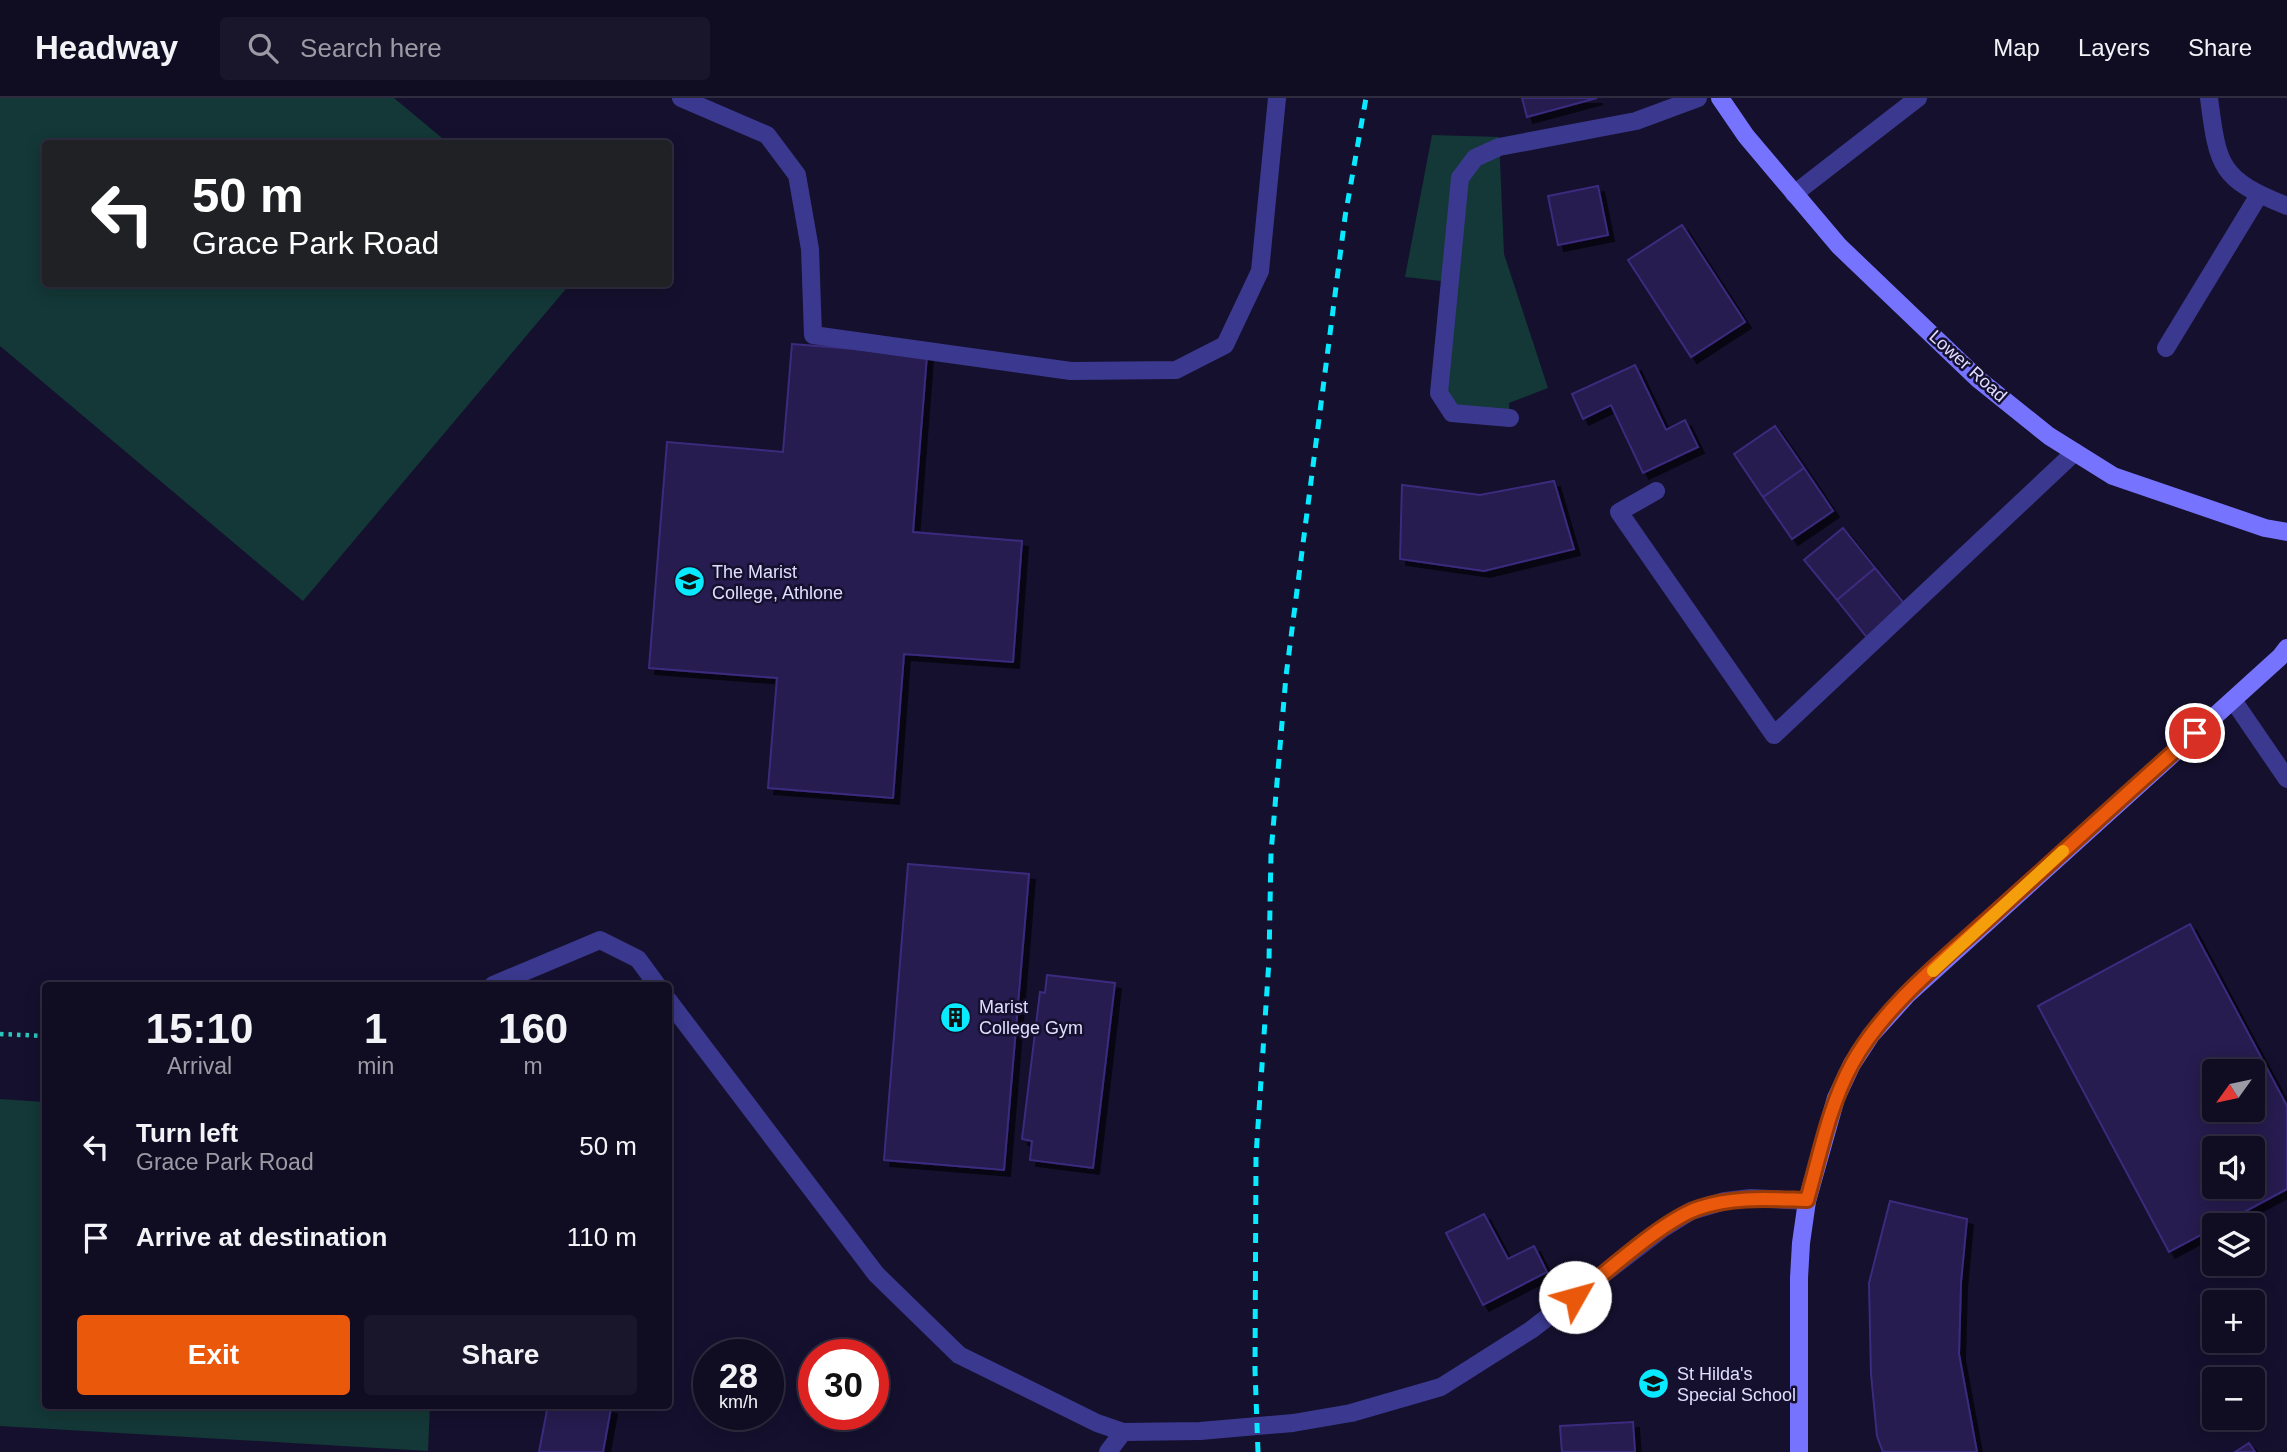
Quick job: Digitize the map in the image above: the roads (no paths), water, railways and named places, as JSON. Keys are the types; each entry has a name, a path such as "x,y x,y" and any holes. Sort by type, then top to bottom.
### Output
{"street":[{"path":"681,98 767,135 797,175 810,248 814,335 1071,371 1176,370 1225,345 1260,271 1277,98"},
{"path":"1510,418 1452,413 1439,393 1460,178 1475,158 1499,147 1636,121 1698,98"},
{"name":"Lower Road","path":"1720,98 1746,136 1839,246 1978,379 2049,436 2113,476 2252,524 2287,532"},
{"path":"1794,194 1919,98"},
{"path":"2209,98 2214,137 2226,171 2259,195 2287,206"},
{"path":"2166,348 2259,195"},
{"path":"1656,491 1619,512 1774,735 2075,452"},
{"path":"1799,1452 1801,1242 1807,1200 1836,1098 1852,1064 1871,1035 1908,994 2287,648"},
{"path":"2233,700 2287,779"},
{"path":"500,982 600,940 638,959 655,982"},
{"path":"672,1005 876,1274 958,1355 1097,1423 1123,1432 1200,1431 1293,1423 1351,1413 1441,1387 1531,1330 1662,1229 1691,1211 1725,1201 1751,1198 1807,1200"},
{"path":"1108,1452 1123,1432"}],"railway":[{"path":"1258,1452 1255,1370 1256,1156 1269,960 1271,853 1286,676 1345,217 1366,98"}],"place":[{"name":"The Marist College, Athlone","path":"689,582"},
{"name":"Marist College Gym","path":"956,1017"},
{"name":"St Hilda's Special School","path":"1654,1384"}]}
